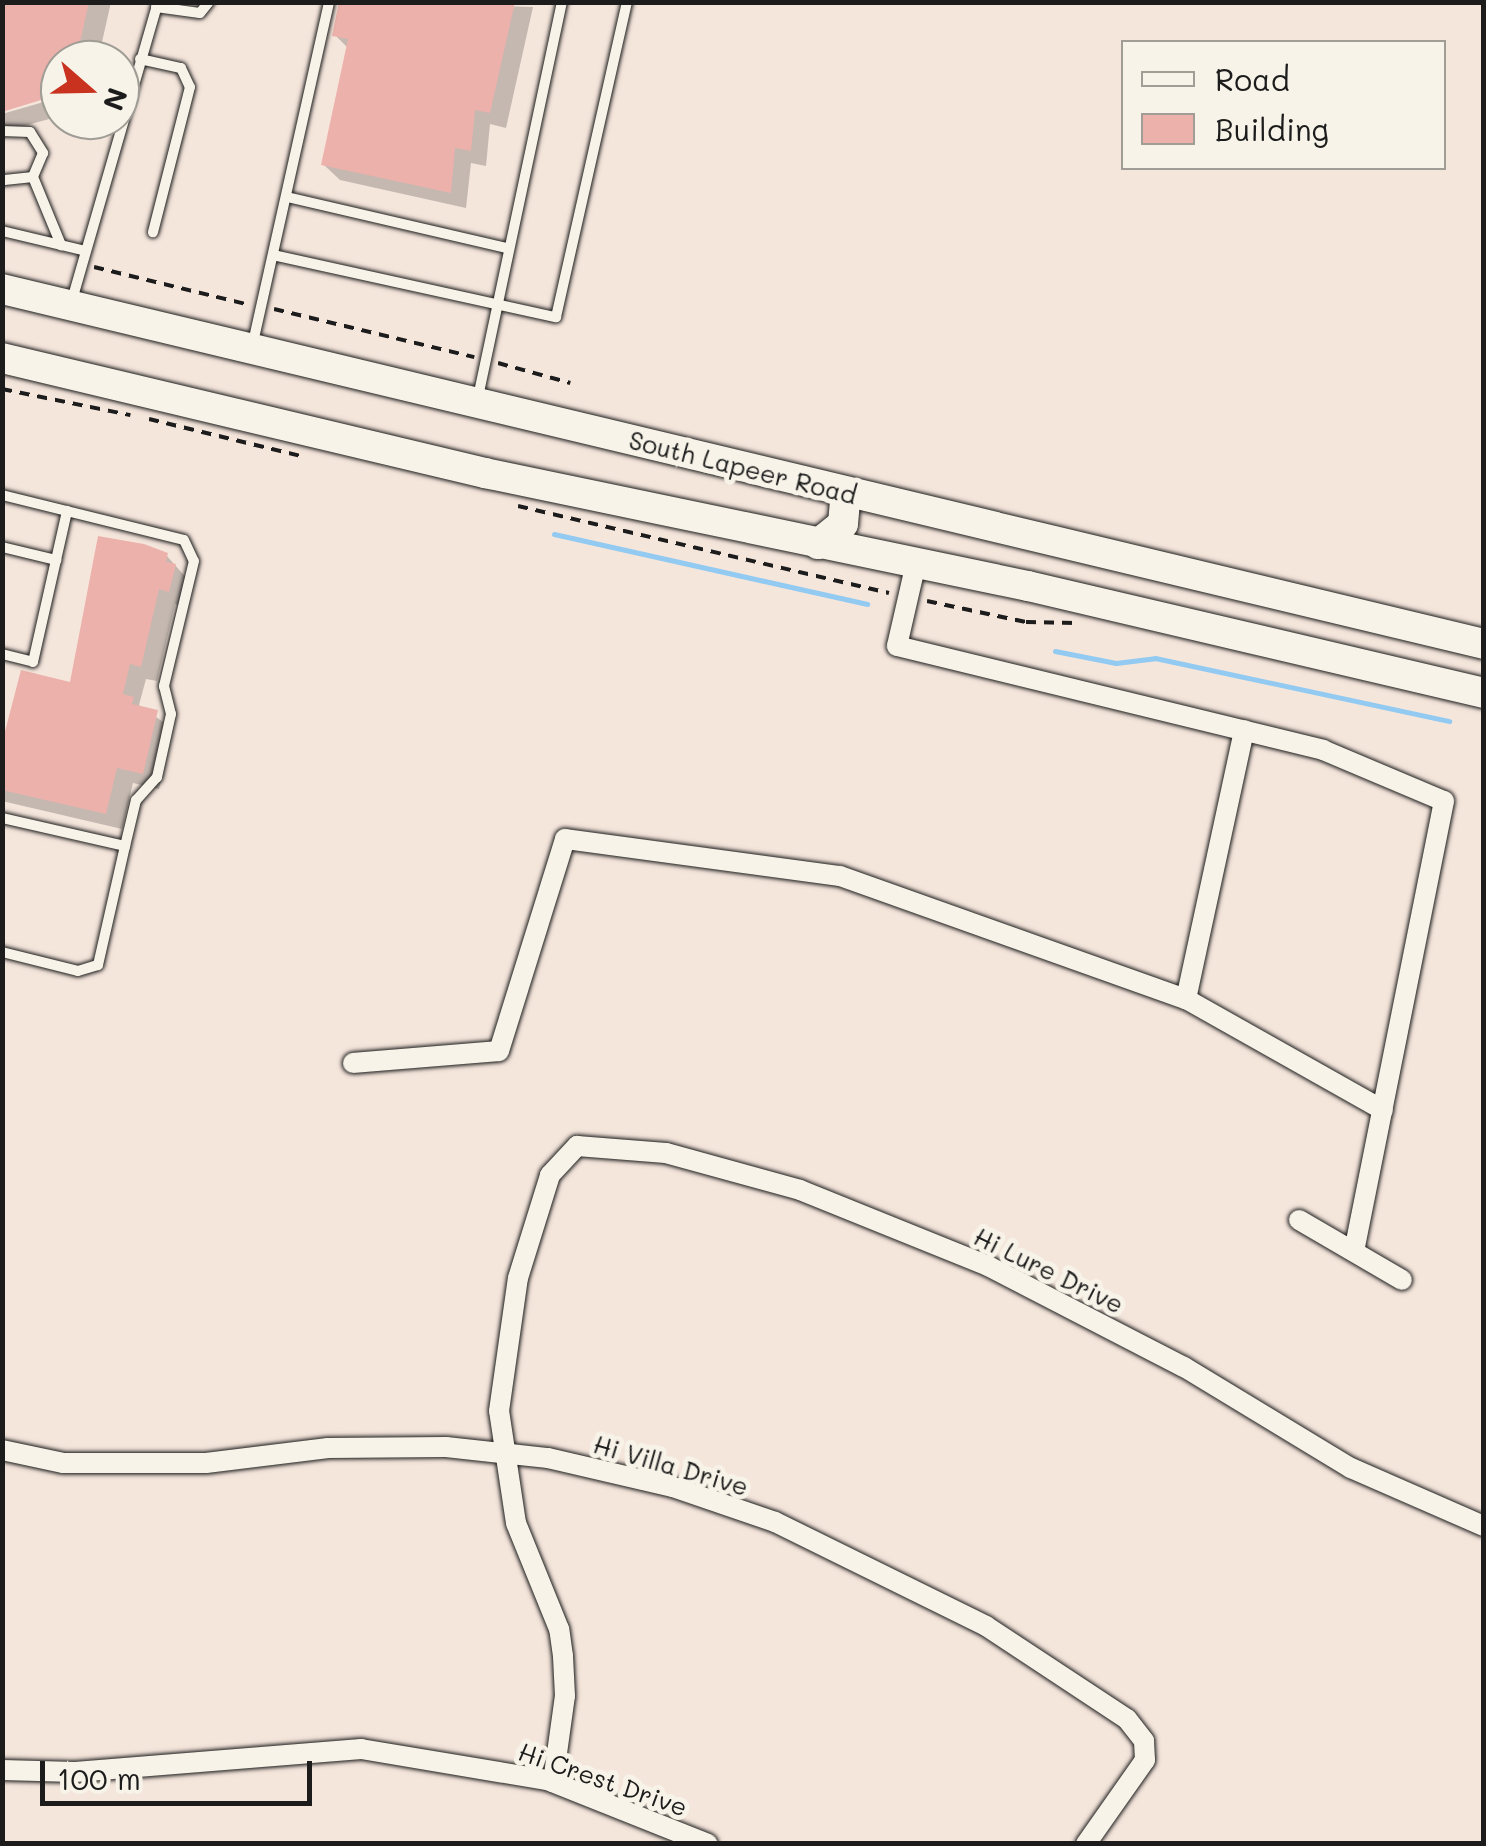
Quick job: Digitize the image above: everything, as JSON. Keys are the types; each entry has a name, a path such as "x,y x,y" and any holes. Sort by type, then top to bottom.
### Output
{"main road":[{"name":"South Lapeer Road","path":"2,289 1484,644"},
{"path":"2,358 485,474 916,563 1484,693"},
{"path":"818,544 843,524 846,492"}],"street":[{"path":"916,563 897,646 1322,750 1444,802 1354,1250"},
{"path":"1186,1000 1244,730"},
{"path":"353,1063 498,1051 565,838 840,876 1186,1000 1383,1110"},
{"name":"Hi Lure Drive","path":"504,1453 501,1394 518,1278 550,1175 563,1154 590,1144 666,1153 800,1190 971,1259 1087,1313 1395,1491 1484,1526"},
{"path":"1300,1220 1402,1280"},
{"name":"Hi Villa Drive","path":"2,1450 81,1463 206,1463 328,1448 504,1453 673,1486 774,1522 986,1626 1127,1719 1144,1741 1145,1760 1086,1844"},
{"path":"504,1453 516,1523 562,1656 566,1696 553,1782"},
{"name":"Hi Crest Drive","path":"2,1770 75,1772 361,1749 553,1782 708,1844"}],"lane":[{"path":"152,232 190,87 182,68 140,59 157,5 200,13 209,2"},
{"path":"252,348 329,2"},
{"path":"477,401 562,2"},
{"path":"273,254 549,318 561,311 627,2"},
{"path":"2,131 21,128 37,137 44,154 33,177 61,244"},
{"path":"70,306 82,250 96,227 119,140"},
{"path":"2,180 33,177"},
{"path":"287,197 508,248"},
{"path":"2,232 82,250"},
{"path":"2,495 184,540 194,561 164,686 171,714 156,777 136,800 98,965 78,971 2,952"},
{"path":"2,654 33,662 67,511"},
{"path":"2,547 56,560"},
{"path":"2,818 124,846"}],"path":[{"path":"80,264 570,383"},
{"path":"2,389 315,459"},
{"path":"504,502 1026,622"}],"building":[{"path":"2,2 89,2 80,40 40,40 40,100 2,112"},
{"path":"339,2 515,2 490,113 475,110 471,151 455,148 451,193 321,165 348,39 332,36"},
{"path":"98,536 144,544 168,553 166,562 176,564 169,592 159,589 141,667 130,664 123,694 134,697 132,704 158,710 143,774 117,768 106,814 2,790 2,743 21,670 70,682"}],"waterway":[{"path":"554,534 867,604"},
{"path":"1055,651 1116,663 1155,658 1449,721"}]}
